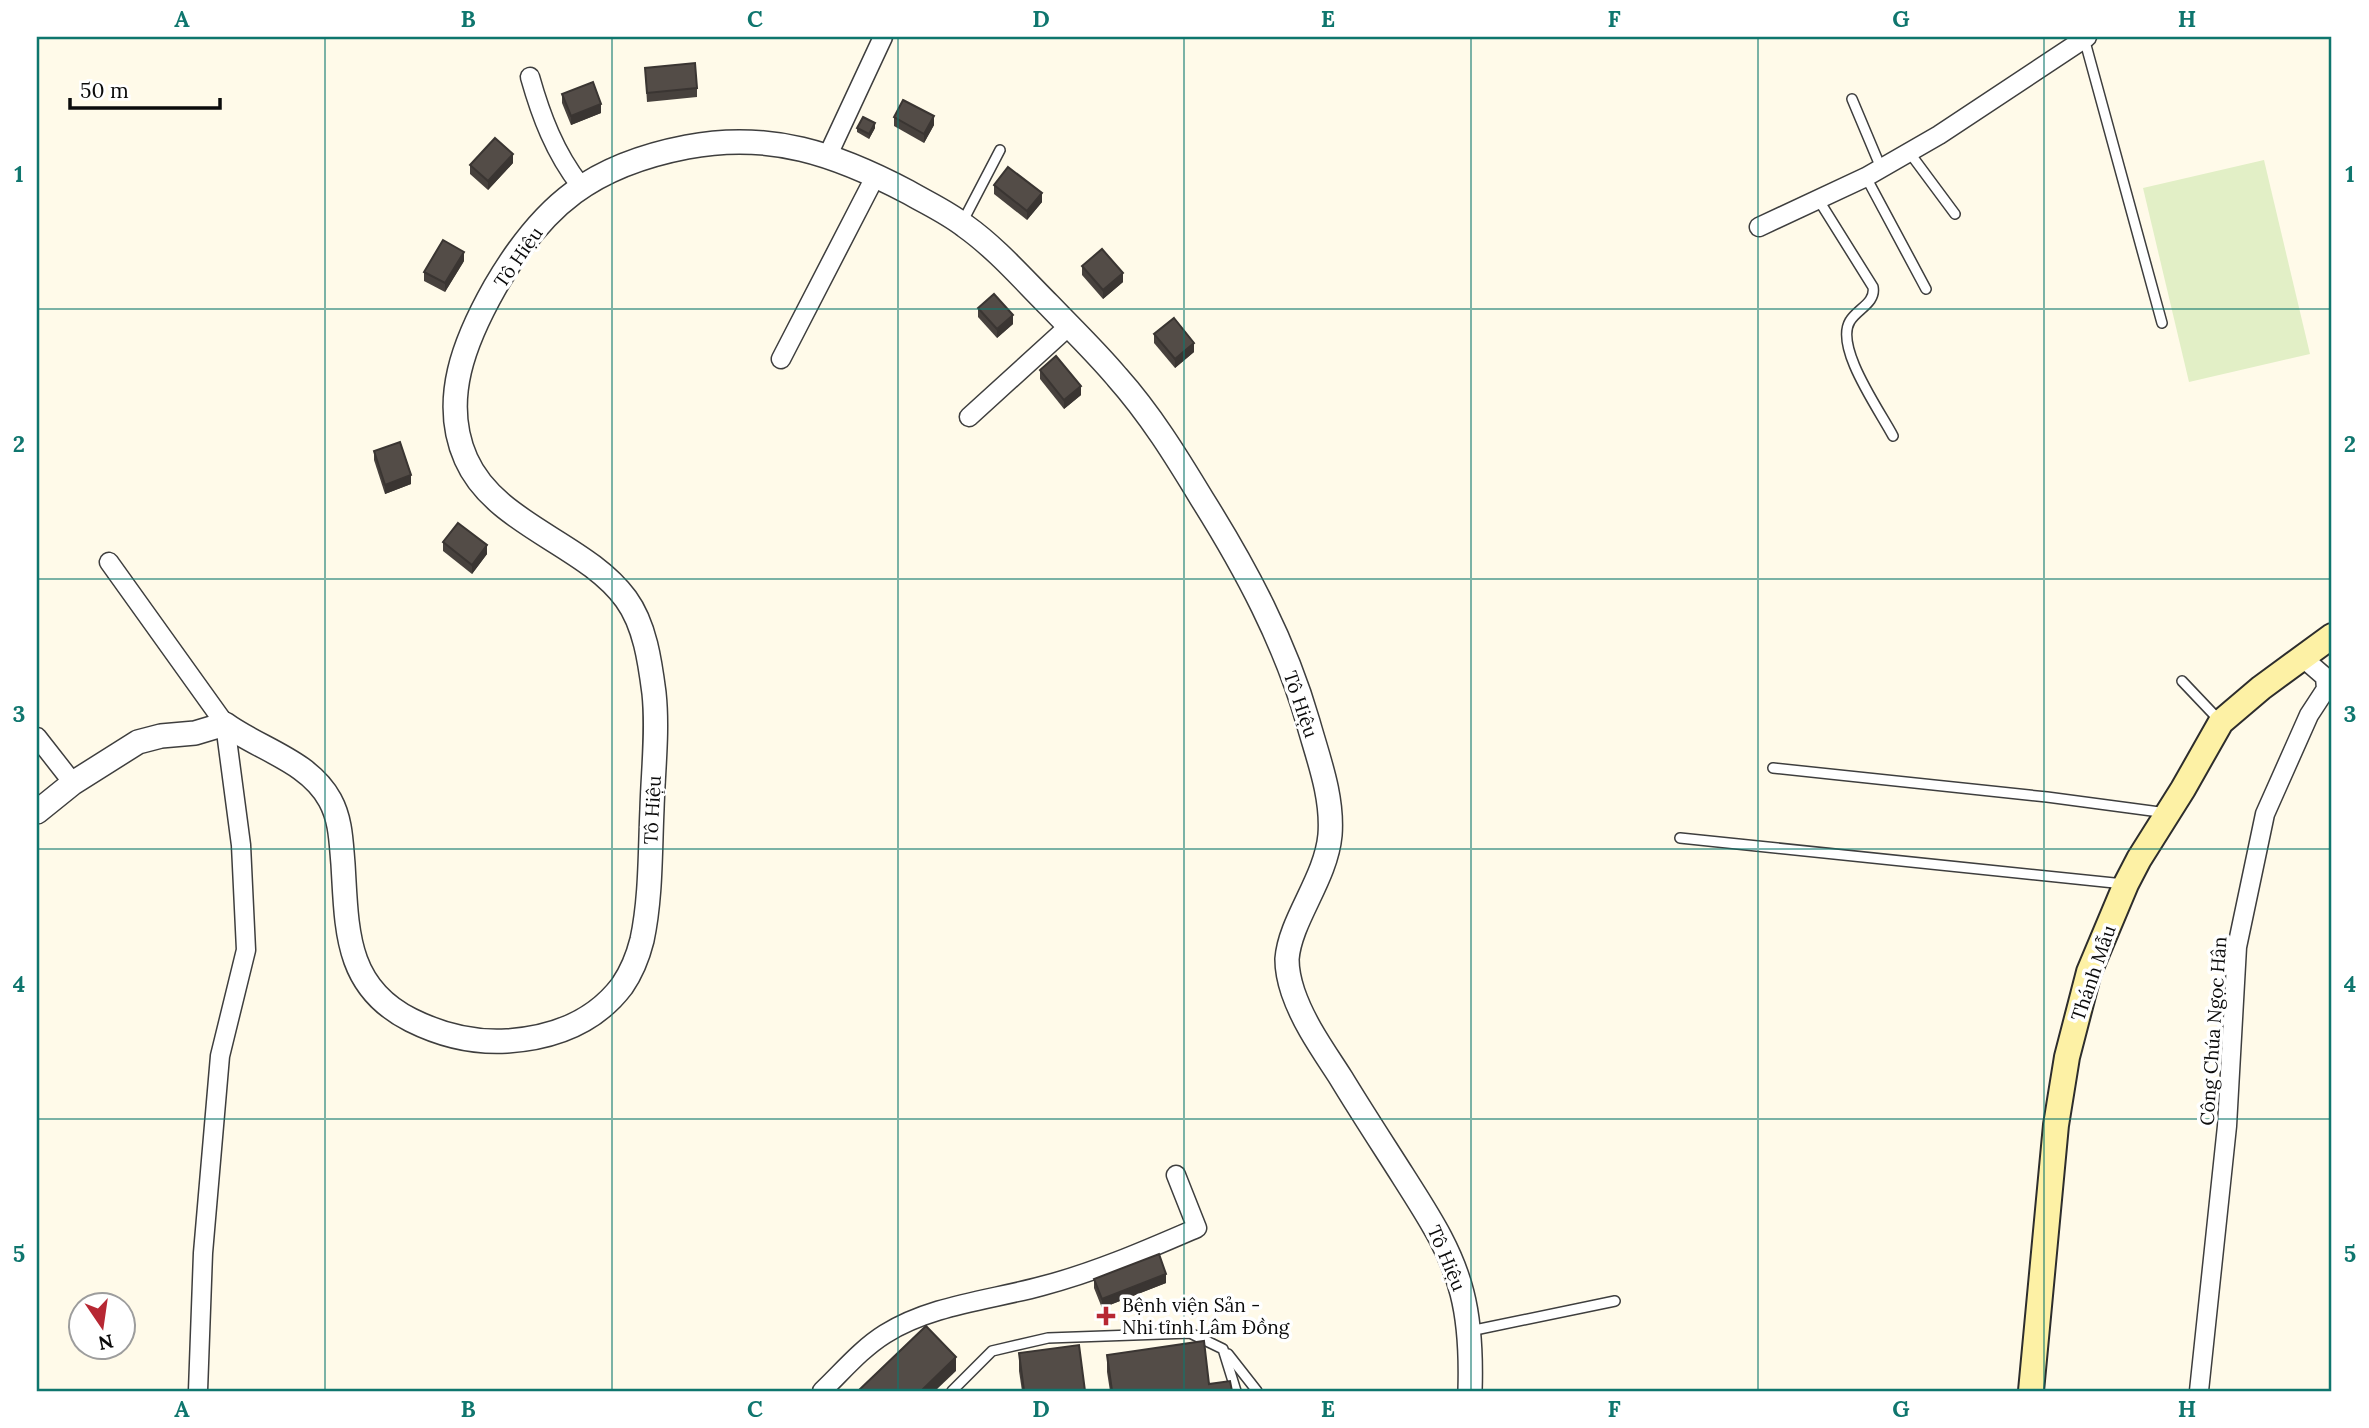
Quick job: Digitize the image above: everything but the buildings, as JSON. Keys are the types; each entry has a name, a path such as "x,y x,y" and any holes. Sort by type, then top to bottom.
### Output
{"main road":[{"name":"Thánh Mẫu","path":"2031,1391 2056,1125 2067,1057 2089,972 2126,884 2221,722 2261,688 2332,636"}],"street":[{"path":"828,155 883,37"},
{"path":"1759,227 1873,172 1939,135 2085,37"},
{"path":"530,77 537,104 556,152 580,185"},
{"name":"Tô Hiệu","path":"225,724 246,739 290,761 317,780 335,807 340,827 344,899 356,963 365,982 381,1001 417,1023 453,1037 483,1041 536,1037 556,1032 584,1021 599,1010 625,982 641,944 648,888 655,701 644,637 631,606 594,567 519,518 475,477 464,456 458,436 455,408 461,358 496,286 552,209 580,185 620,165 658,152 701,144 763,142 828,155 876,175 962,223 987,244 1115,373 1150,417 1175,455 1255,587 1303,704 1329,802 1327,852 1292,939 1287,961 1290,982 1311,1033 1442,1237 1465,1302 1469,1331 1470,1391"},
{"path":"781,359 876,175"},
{"path":"970,417 1069,326"},
{"path":"109,562 225,724 241,845 246,950 220,1056 203,1253 198,1391"},
{"name":"Công Chúa Ngọc Hân","path":"2199,1391 2227,1126 2237,947 2265,814 2309,715 2326,689 2325,677 2303,658"},
{"path":"37,811 73,783 138,742 161,736 195,733 225,724"},
{"path":"37,737 73,783"},
{"path":"822,1391 854,1359 884,1335 913,1320 1099,1269 1197,1228 1176,1175"}],"lane":[{"path":"2085,37 2162,323"},
{"path":"1852,99 1873,172 1926,289"},
{"path":"962,223 1000,150"},
{"path":"1909,152 1955,214"},
{"path":"1818,199 1873,287 1871,299 1850,321 1845,338 1850,358 1894,436"},
{"path":"2182,681 2221,722"},
{"path":"1773,768 2047,797 2168,813"},
{"path":"1680,838 2126,884"},
{"path":"1469,1331 1615,1301"},
{"path":"952,1391 992,1350 1048,1338 1190,1333 1223,1349 1257,1391"},
{"path":"1223,1349 1236,1391"}],"green space":[{"path":"2264,160 2310,354 2189,382 2143,188"}],"place":[{"name":"Bệnh viện Sản - Nhi tỉnh Lâm Đồng","path":"1106,1316"}]}
